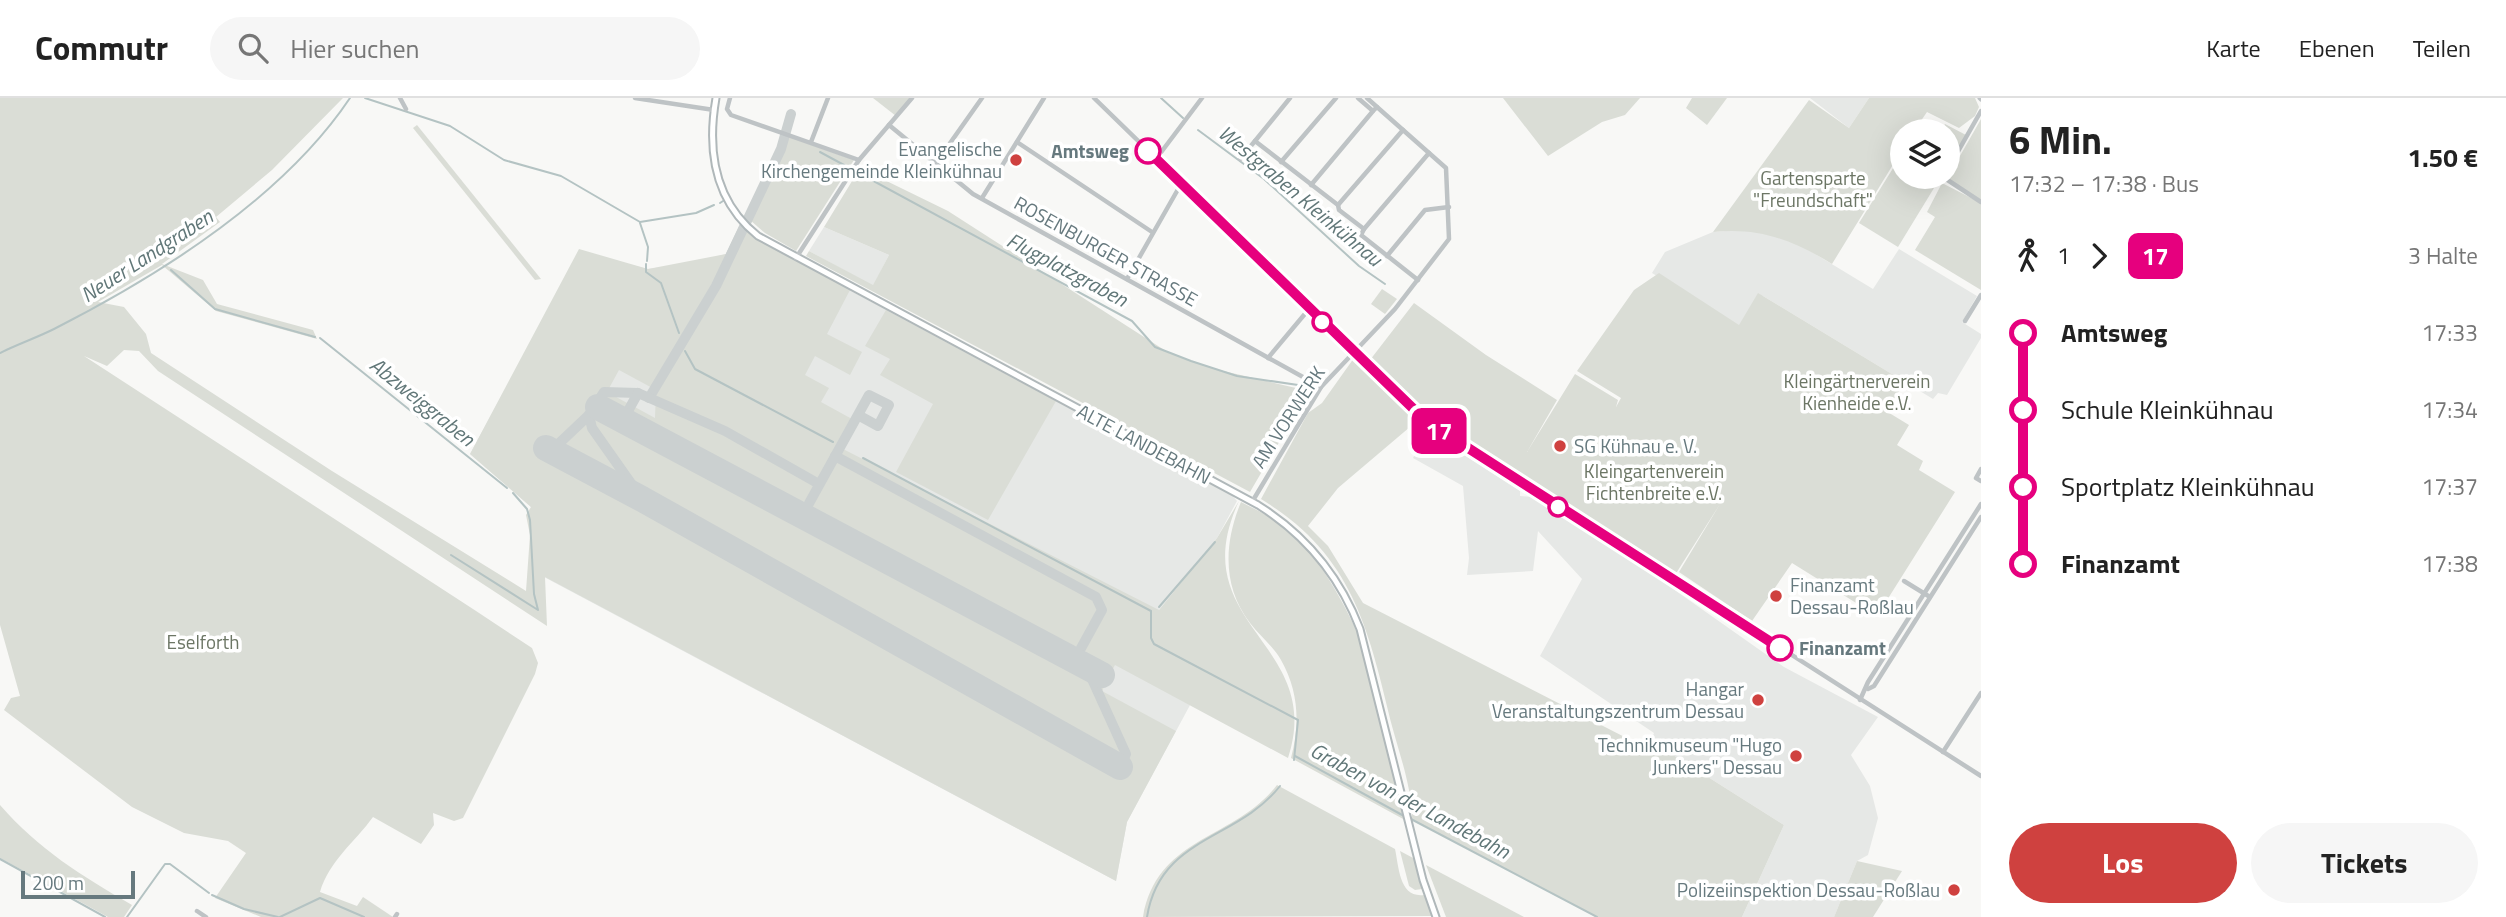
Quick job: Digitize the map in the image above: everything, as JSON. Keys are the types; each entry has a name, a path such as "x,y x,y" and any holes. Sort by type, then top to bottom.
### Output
{"main road":[{"name":"ALTE LANDEBAHN","path":"716,98 713,158 727,201 753,233 1252,502 1278,518 1307,543 1331,573 1348,602 1366,653 1418,860 1436,917"}],"street":[{"path":"400,98 406,109"},
{"path":"635,98 714,110"},
{"path":"730,98 728,112 811,142 855,165"},
{"path":"811,142 828,98"},
{"path":"796,258 855,165 912,98"},
{"path":"936,163 982,98"},
{"path":"982,198 1044,98"},
{"path":"1094,98 1429,424 1981,776"},
{"path":"1156,159 1202,98"},
{"path":"1240,159 1290,98"},
{"path":"1282,162 1336,98"},
{"path":"1358,98 1375,109"},
{"path":"1367,98 1375,109"},
{"path":"1311,185 1375,109"},
{"name":"AM VORWERK","path":"1252,502 1321,387 1352,351 1388,317 1449,239 1447,170 1375,109"},
{"path":"1960,148 1981,111"},
{"name":"ROSENBURGER STRASSE","path":"889,125 982,198 1321,387"},
{"path":"1338,205 1403,130"},
{"path":"1255,141 1338,205 1339,210 1364,229"},
{"path":"1017,142 1152,232"},
{"path":"1418,280 1361,235 1429,153"},
{"path":"1127,279 1181,184"},
{"path":"1960,188 1981,202"},
{"path":"1387,256 1425,210 1449,207"},
{"path":"1965,321 1981,295"},
{"path":"1268,358 1309,309"},
{"path":"1981,469 1976,478 1981,481"},
{"path":"1867,690 1868,682 1981,504"},
{"path":"1860,700 1867,690 1874,686 1981,517"},
{"path":"1904,581 1930,597"},
{"path":"1944,751 1981,693"},
{"path":"197,911 206,917"}],"shaded area":[{"path":"1810,98 1869,98 1849,128"},
{"path":"740,224 770,248 1228,491 1237,501 1217,538 1159,610 1156,639 1210,668 1127,822 1116,881 544,577 531,507 470,454 580,252 648,269 691,263 726,254"},
{"path":"824,227 889,255 873,286 809,251"},
{"path":"1713,232 1764,232 1802,246 1873,289 1899,249 1977,296 1962,322 1981,334 1981,338 1947,395 1938,393 1933,399 1763,296 1743,329 1652,273 1665,252"},
{"path":"1417,421 1436,437 1520,491 1520,496 1532,497 1652,574 1784,667 1878,717 1851,755 1870,786 1878,818 1868,855 1857,861 1834,917 1742,917 1784,825 1651,741 1654,733 1540,656 1582,579 1538,531 1533,571 1467,575 1469,558 1463,486 1413,458 1424,437 1412,430"}],"green space":[{"name":"Eselforth","path":"0,98 343,98 272,170 216,217 220,222 162,264 203,280 217,304 313,330 317,339 216,311 162,265 98,302 124,307 146,334 151,353 332,471 526,591 530,535 526,515 531,507 470,454 579,249 648,269 726,254 739,227 850,290 827,334 862,352 850,375 815,356 805,375 829,388 821,402 852,419 807,501 796,504 630,416 633,406 655,418 656,390 619,370 607,392 629,404 626,410 622,412 601,400 594,413 1091,677 1105,685 1102,691 1176,731 1127,822 1116,881 545,577 547,626 158,371 139,351 124,350 107,366 84,356 532,648 538,663 463,818 454,821 433,813 434,825 421,844 373,817 343,852 324,881 320,892 357,906 363,897 393,917 261,917 215,898 246,853 228,841 184,833 132,807 4,710 11,698 20,696 0,625"},
{"path":"873,98 911,98 896,116"},
{"path":"1503,98 1640,98 1625,115 1602,122 1548,156"},
{"path":"1692,98 1727,98 1707,125 1686,108"},
{"name":"Gartensparte \"Freundschaft\"","path":"1869,98 1975,98 1979,107 1975,116 1960,127 1960,119 1941,119 1927,112 1922,119 1890,119 1890,170 1832,264 1775,237 1746,232 1713,232 1809,100 1849,128"},
{"path":"1981,119 1981,200 1960,187 1960,156"},
{"path":"417,125 541,279 535,280 413,128"},
{"path":"1960,132 1966,135 1960,145"},
{"path":"789,137 854,160 796,251 765,233 750,220"},
{"path":"860,168 948,211 1169,353 1219,370 1309,391 1250,492 806,256 809,251 873,285 889,255 824,227"},
{"path":"1890,173 1890,189 1933,189 1898,247 1859,223"},
{"path":"1939,189 1954,189 1981,203 1981,290 1915,250 1935,217 1927,212"},
{"path":"1659,273 1739,325 1758,293 1905,382 1886,411 1909,425 1897,445 1923,461 1919,470 1955,492 1877,616 1792,563 1752,621 1679,572 1720,504 1675,575 1429,416 1370,360 1414,303 1486,355 1557,400 1527,452 1575,374 1618,400 1616,407 1621,398 1577,371 1634,290"},
{"path":"1382,289 1397,299 1385,314 1371,304"},
{"path":"886,310 1056,401 988,520 896,472 933,404 880,375 890,359 865,346"},
{"path":"1354,358 1417,421 1338,488 1308,526 1328,546 1363,603 1646,748 1651,741 1784,825 1742,917 1597,917 1412,819 1408,784 1374,657 1352,597 1337,570 1317,544 1292,521 1261,499 1308,413 1322,403"},
{"path":"843,449 1159,610 1217,538 1239,501 1226,543 1228,577 1239,606 1274,658 1288,686 1294,719 1288,758 1115,665 1111,672 1087,659 1085,650 1078,646 1067,649 814,514 812,504"},
{"path":"1241,502 1280,523 1300,540 1326,574 1348,614 1360,639 1405,820 1291,758 1297,720 1287,672 1278,655 1241,609 1230,579 1231,533"},
{"path":"1277,785 1395,849 1405,887 1416,895 1424,895 1432,916 1143,917 1151,890 1164,870 1180,854 1260,803"},
{"path":"0,805 61,861 132,905 124,917 108,917 0,858"},
{"path":"1400,851 1415,859 1422,889 1415,890 1409,886"},
{"path":"1857,861 1902,871 1873,917 1834,917"},
{"path":"1426,865 1524,917 1446,917"}],"waterway":[{"name":"Neuer Landgraben","path":"0,353 94,308 177,259 217,231 290,169 350,98"},
{"name":"Flugplatzgraben","path":"365,98 450,126 504,160 561,176 640,222 696,213 714,205"},
{"name":"Westgraben Kleinkühnau","path":"1161,98 1183,118"},
{"name":"Westgraben Kleinkühnau","path":"1198,130 1264,179 1359,266 1385,284"},
{"name":"Flugplatzgraben","path":"820,152 1132,321 1155,347 1237,376 1298,385 1306,389"},
{"name":"Graben von der Landebahn","path":"640,223 648,247 647,261"},
{"name":"Graben von der Landebahn","path":"646,264 646,272 661,283 679,333"},
{"name":"Abzweiggraben","path":"171,270 215,309 315,337"},
{"name":"Abzweiggraben","path":"320,338 507,488"},
{"name":"Graben von der Landebahn","path":"685,351 695,369 833,442"},
{"name":"Graben von der Landebahn","path":"863,458 1151,611 1151,638 1154,644 1298,720 1294,760"},
{"name":"Abzweiggraben","path":"451,555 538,610 534,594 530,520 527,509 513,493"},
{"path":"1159,607 1215,542"},
{"name":"Graben von der Landebahn","path":"1295,756 1404,816"},
{"path":"1147,917 1155,890 1167,870 1183,854 1243,818 1280,786"},
{"name":"Graben von der Landebahn","path":"1409,818 1597,917"},
{"path":"0,859 105,917"},
{"path":"127,917 165,864 170,864 209,893"},
{"path":"212,895 244,909 278,917"},
{"path":"280,917 320,898 364,917"}],"taxiway":[{"path":"649,398 716,286 781,149 791,114"},
{"path":"638,393 604,392 589,415 592,428 642,499"},
{"path":"623,420 638,393 725,431 819,484"},
{"path":"802,516 869,395 889,405 878,426 858,415"},
{"path":"551,451 589,415"},
{"path":"835,456 1096,597 1102,610 1074,661"},
{"path":"1094,671 1091,677 1126,754 1120,767"}],"runway":[{"path":"598,407 1102,675"},
{"path":"546,448 1120,767"}],"bus line":[{"name":"17","path":"1148,151 1413,411 1448,437 1780,648"}],"place":[{"name":"Amtsweg","path":"1148,151"},
{"name":"Evangelische Kirchengemeinde Kleinkühnau","path":"1016,160"},
{"name":"SG Kühnau e. V.","path":"1560,446"},
{"name":"Finanzamt Dessau-Roßlau","path":"1776,596"},
{"name":"Finanzamt","path":"1780,648"},
{"name":"Hangar Veranstaltungszentrum Dessau","path":"1758,700"},
{"name":"Technikmuseum \"Hugo Junkers\" Dessau","path":"1796,756"},
{"name":"Polizeiinspektion Dessau-Roßlau","path":"1954,890"}],"park label":[{"name":"Kleingärtnerverein Kienheide e.V.","path":"1857,392"},
{"name":"Kleingartenverein Fichtenbreite e.V.","path":"1654,482"}]}
